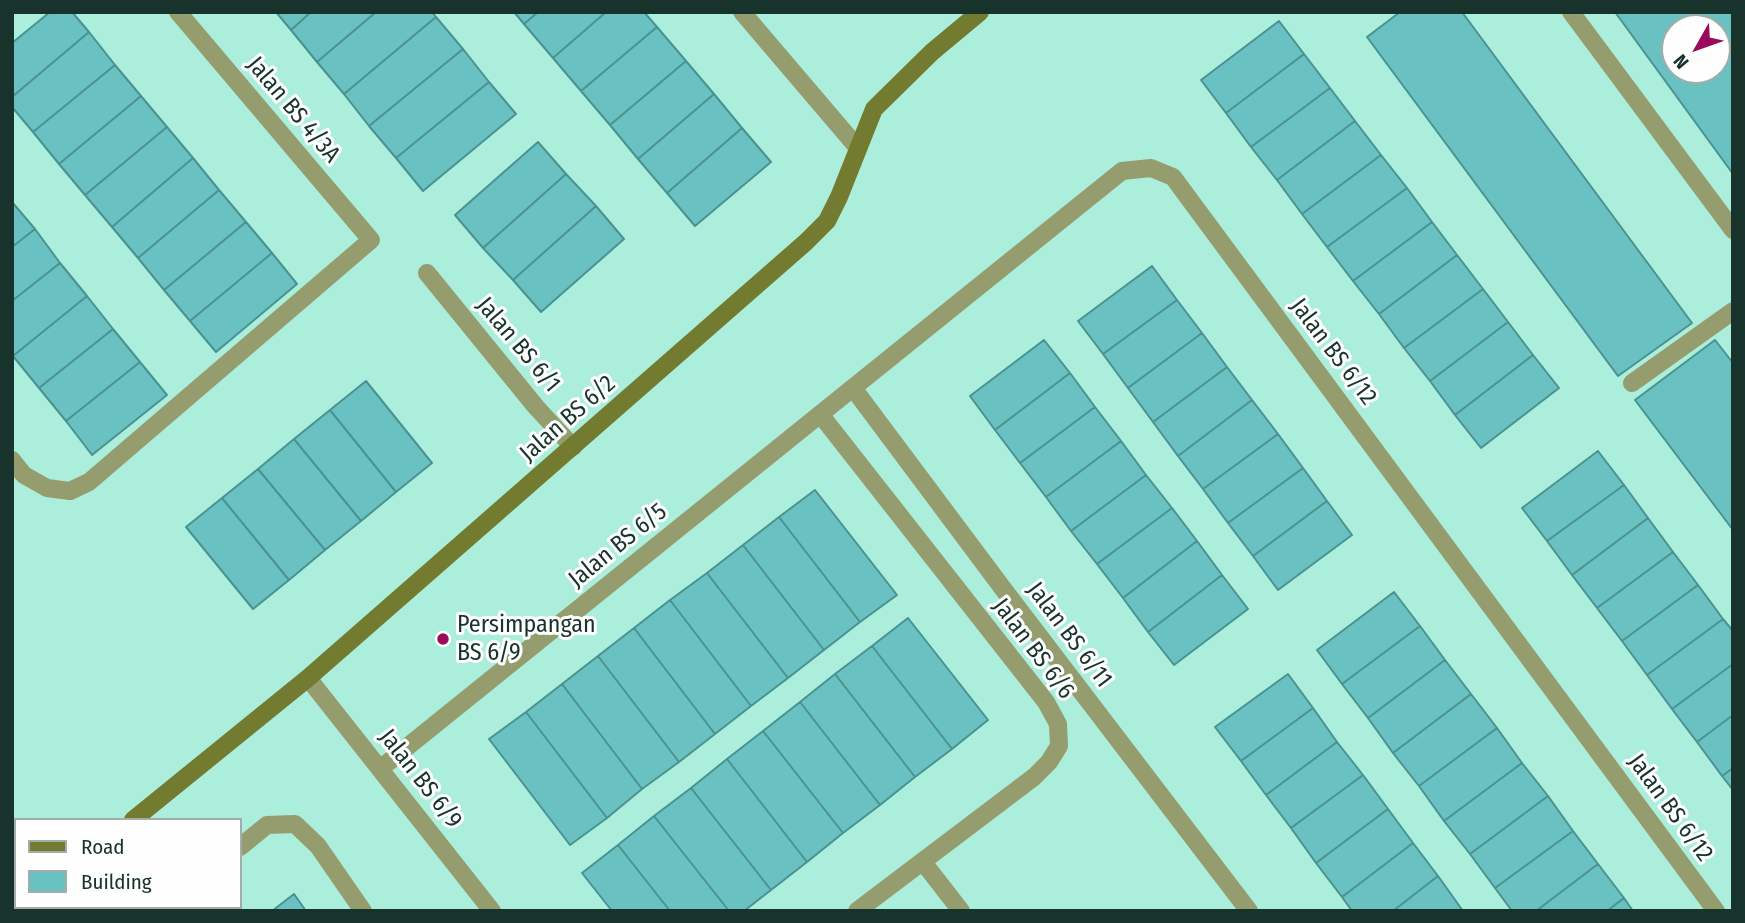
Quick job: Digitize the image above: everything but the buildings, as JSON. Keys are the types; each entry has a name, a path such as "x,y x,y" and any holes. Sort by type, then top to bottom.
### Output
{"street":[{"name":"Jalan BS 4/3A","path":"12,460 24,475 47,488 70,491 89,481 371,240 178,12"},
{"path":"742,12 858,147"},
{"name":"Jalan BS 6/2","path":"135,818 308,678 755,288 827,221 839,198 874,109 932,52 980,12"},
{"path":"1571,12 1733,230"},
{"name":"Jalan BS 6/12","path":"820,414 1122,170 1151,168 1173,177 1716,911"},
{"name":"Jalan BS 6/1","path":"427,273 573,447"},
{"path":"1632,383 1733,311"},
{"name":"Jalan BS 6/11","path":"853,387 1249,911"},
{"name":"Jalan BS 6/5","path":"381,768 820,414"},
{"name":"Jalan BS 6/6","path":"820,414 1046,702 1058,724 1059,746 1049,762 1034,777 858,911"},
{"name":"Jalan BS 6/9","path":"308,678 492,911"},
{"path":"242,845 267,825 295,824 318,846 363,911"},
{"path":"923,862 961,911"}],"place":[{"name":"Persimpangan BS 6/9","path":"443,639"}]}
